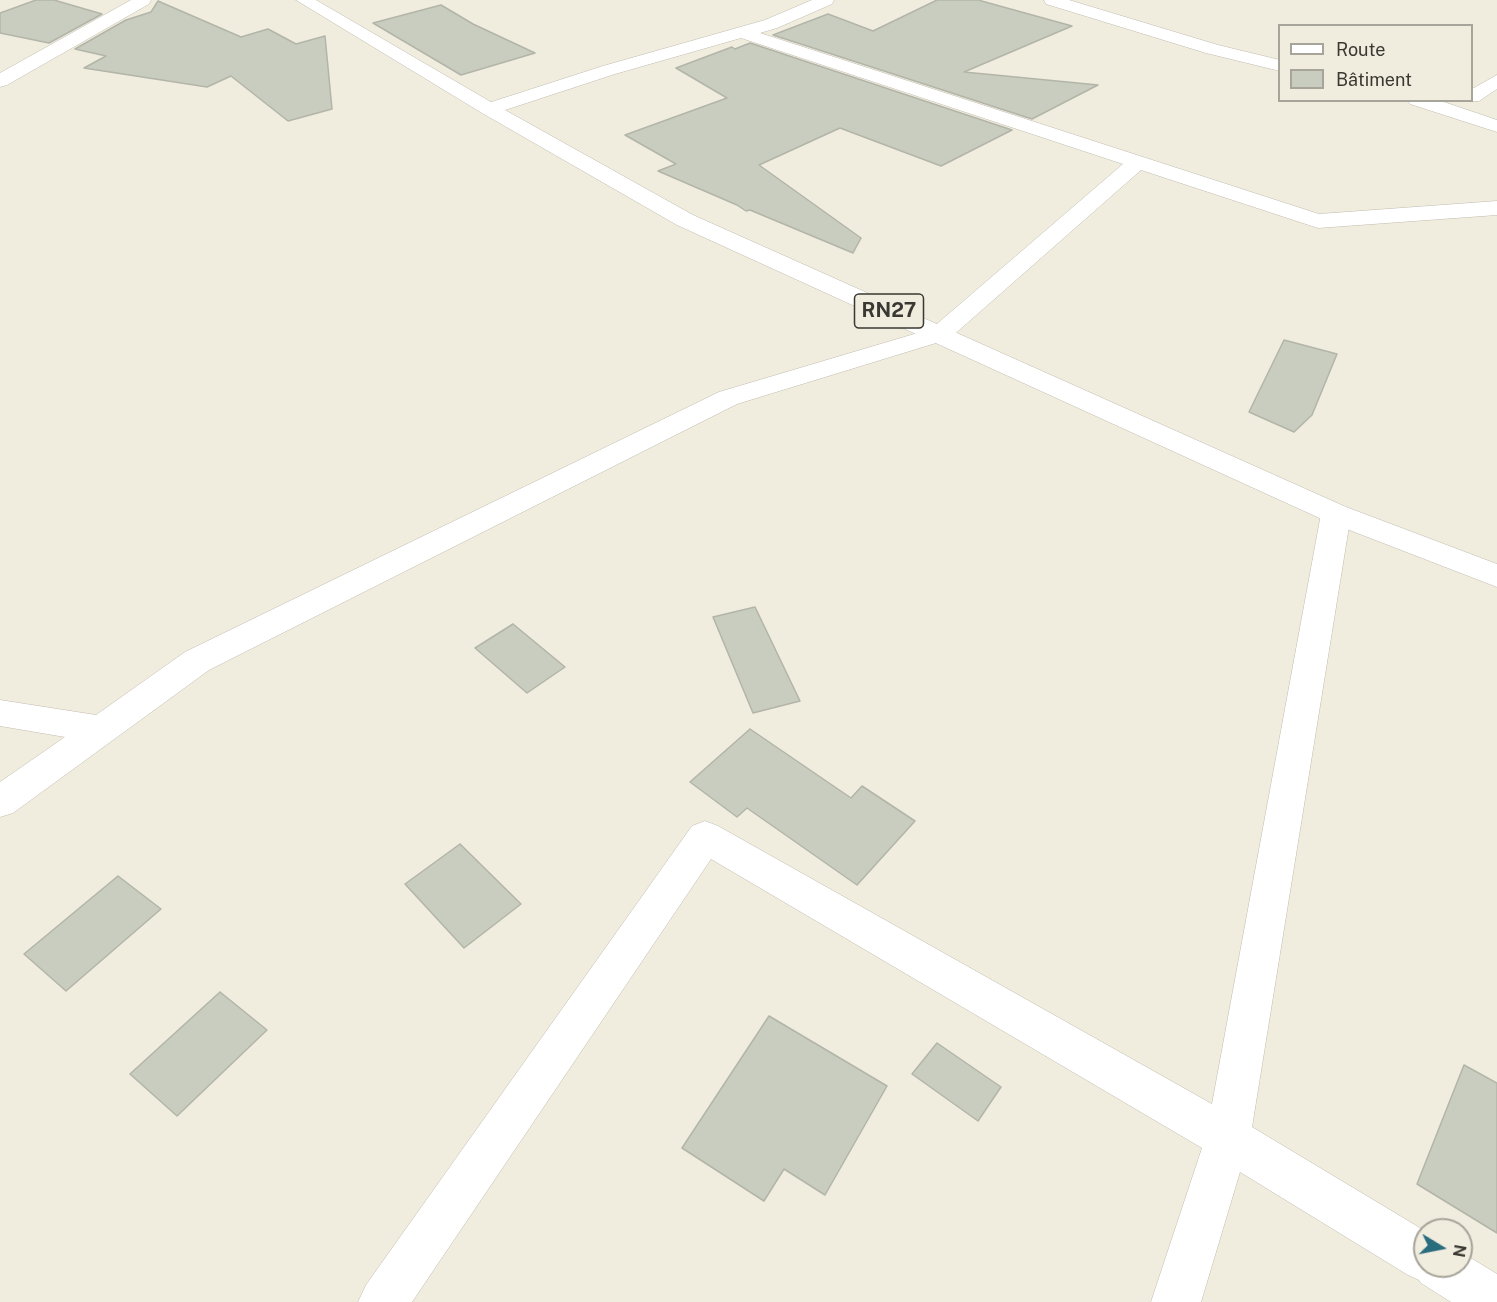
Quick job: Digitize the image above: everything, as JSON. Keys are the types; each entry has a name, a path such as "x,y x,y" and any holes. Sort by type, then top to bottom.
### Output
{"street":[{"path":"0,81 143,0"},
{"name":"RN27","path":"304,0 489,109 685,220 1336,514 1497,576"},
{"path":"489,109 609,70 771,24 826,0"},
{"path":"1052,0 1212,49 1278,66"},
{"path":"1107,17 1131,4"},
{"path":"741,32 1318,222 1497,208"},
{"path":"1473,96 1497,81"},
{"path":"1431,102 1458,106 1497,126"},
{"path":"0,802 197,661 728,398 940,334 1138,162"},
{"path":"1176,1302 1228,1138 1336,514"},
{"path":"0,713 102,729"},
{"path":"383,1302 705,837 1228,1138 1413,1251"},
{"path":"1458,1278 1497,1302"}],"building":[{"path":"36,0 54,0 102,14 49,43 0,33 0,13"},
{"path":"937,0 978,0 1072,26 964,72 1098,85 1032,119 773,35 828,14 873,31"},
{"path":"158,1 241,37 268,29 296,44 325,36 332,109 288,121 231,76 207,87 84,68 106,56 75,49 126,20 151,12"},
{"path":"441,5 473,24 535,53 461,75 373,23"},
{"path":"750,43 1012,130 941,166 840,128 759,165 861,238 853,253 750,210 746,211 658,171 676,164 625,135 727,98 676,68 732,47 735,49"},
{"path":"1284,340 1337,354 1312,415 1294,432 1249,412"},
{"path":"755,607 800,701 753,713 713,617"},
{"path":"513,624 565,667 527,693 475,648"},
{"path":"750,729 851,798 862,786 915,821 857,885 747,808 737,817 690,782"},
{"path":"460,844 521,904 464,948 405,884"},
{"path":"118,876 161,909 66,991 24,954"},
{"path":"220,992 267,1030 177,1116 130,1074"},
{"path":"769,1016 887,1086 825,1195 784,1169 764,1201 682,1148"},
{"path":"937,1043 1001,1087 978,1121 912,1074"},
{"path":"1464,1065 1497,1083 1497,1233 1417,1184"}]}
